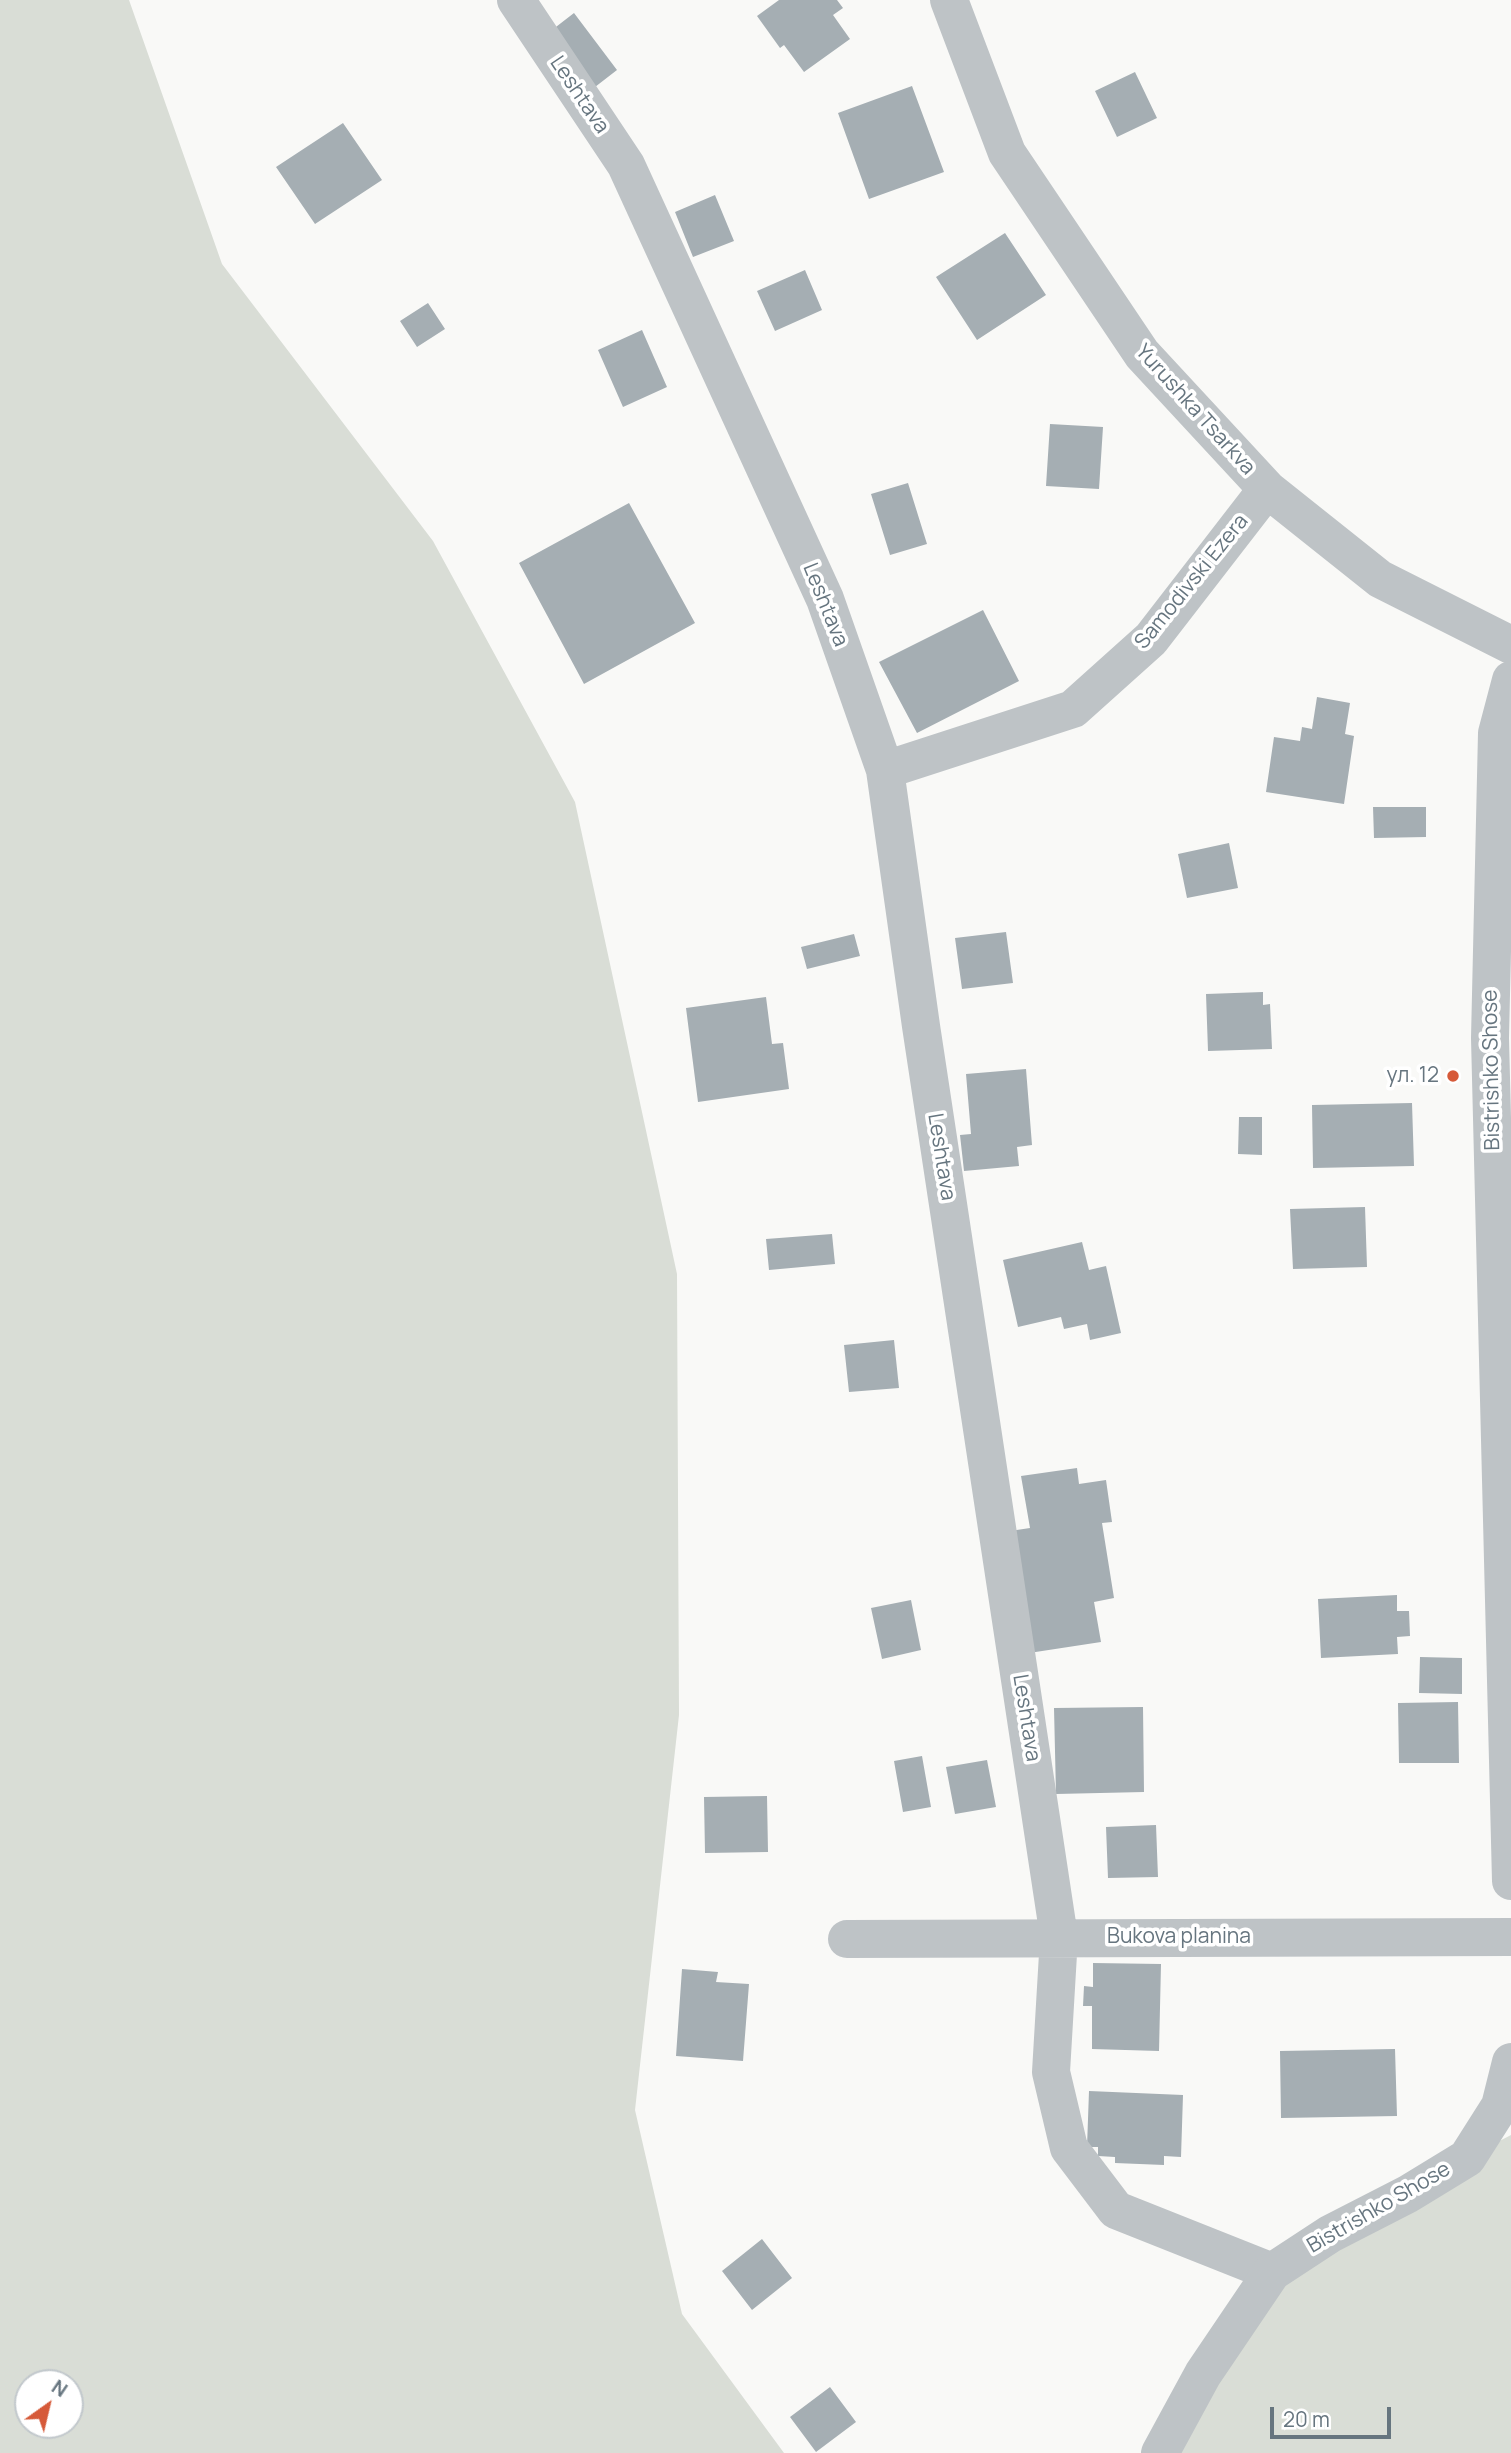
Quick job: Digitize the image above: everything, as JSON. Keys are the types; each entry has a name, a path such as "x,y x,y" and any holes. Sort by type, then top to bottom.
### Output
{"street":[{"name":"Leshtava","path":"516,0 626,165 825,599 885,770 923,1040 1059,1937 1051,2072 1069,2148 1116,2210 1272,2272"},
{"name":"Yurushka Tsarkva","path":"950,0 1007,153 1142,354 1267,489 1380,579 1511,645"},
{"name":"Samodivski Ezera","path":"885,770 1073,709 1152,639 1267,489"},
{"name":"Bistrishko Shose","path":"1511,680 1496,733 1489,1038 1511,1881"},
{"name":"Bukova planina","path":"847,1939 1511,1937"},
{"name":"Bistrishko Shose","path":"1272,2272 1330,2234 1408,2194 1466,2158 1500,2106 1511,2062"},
{"path":"1160,2453 1203,2374 1272,2272"}],"shaded area":[{"path":"0,0 129,0 222,264 433,541 575,802 677,1274 679,1715 635,2110 682,2314 784,2453 0,2453"},
{"path":"1511,2135 1511,2453 1160,2453 1272,2272"}],"building":[{"path":"779,0 837,0 843,8 833,15 850,39 804,72 784,45 780,48 757,16"},
{"path":"574,13 617,70 595,87 552,30"},
{"path":"1135,72 1157,118 1117,137 1095,91"},
{"path":"912,86 944,172 869,199 838,113"},
{"path":"343,123 382,180 315,224 276,167"},
{"path":"715,195 734,241 693,257 675,212"},
{"path":"1005,233 1046,295 977,340 936,277"},
{"path":"805,270 822,310 775,331 757,291"},
{"path":"428,303 445,329 417,347 400,321"},
{"path":"642,330 667,387 623,407 598,350"},
{"path":"1050,424 1103,427 1099,489 1046,486"},
{"path":"908,483 927,544 890,555 871,494"},
{"path":"629,503 695,623 584,684 519,563"},
{"path":"983,610 1019,681 917,733 879,662"},
{"path":"1317,697 1350,703 1345,734 1354,736 1344,804 1266,792 1274,737 1300,741 1302,727 1312,729"},
{"path":"1373,807 1426,807 1426,837 1374,838"},
{"path":"1229,843 1238,888 1187,898 1178,854"},
{"path":"1006,932 1013,983 962,989 955,938"},
{"path":"854,934 860,956 807,969 801,947"},
{"path":"1263,992 1263,1005 1270,1004 1272,1049 1208,1051 1206,994"},
{"path":"766,997 772,1044 783,1043 789,1089 698,1102 686,1008"},
{"path":"1026,1069 1032,1145 1017,1147 1019,1166 964,1171 960,1135 971,1134 966,1074"},
{"path":"1412,1103 1414,1166 1313,1168 1312,1105"},
{"path":"1239,1117 1262,1117 1262,1155 1238,1154"},
{"path":"1365,1207 1367,1267 1293,1269 1290,1209"},
{"path":"832,1234 835,1264 769,1270 766,1239"},
{"path":"1082,1242 1089,1270 1106,1266 1121,1333 1090,1340 1087,1324 1064,1329 1061,1317 1018,1327 1003,1260"},
{"path":"894,1340 899,1388 849,1392 844,1345"},
{"path":"1077,1468 1079,1484 1106,1480 1112,1522 1102,1523 1114,1598 1094,1602 1101,1642 1029,1653 1010,1531 1030,1528 1021,1476"},
{"path":"1397,1595 1397,1611 1409,1611 1410,1636 1397,1637 1398,1654 1321,1658 1318,1599"},
{"path":"911,1600 921,1650 882,1659 871,1608"},
{"path":"1420,1657 1462,1658 1462,1694 1419,1693"},
{"path":"1458,1702 1459,1763 1399,1763 1398,1703"},
{"path":"1143,1707 1144,1792 1056,1794 1054,1708"},
{"path":"922,1756 931,1807 903,1812 894,1761"},
{"path":"987,1760 996,1807 955,1814 946,1767"},
{"path":"767,1796 768,1852 705,1853 704,1797"},
{"path":"1156,1825 1158,1877 1108,1878 1106,1827"},
{"path":"1093,1963 1161,1964 1159,2051 1092,2049 1092,2006 1083,2006 1084,1986 1093,1987"},
{"path":"682,1969 718,1972 716,1982 749,1984 743,2061 676,2056"},
{"path":"1395,2049 1397,2116 1281,2118 1280,2051"},
{"path":"1089,2091 1183,2095 1181,2157 1164,2156 1164,2165 1115,2163 1115,2157 1098,2156 1098,2147 1087,2147"},
{"path":"762,2239 792,2278 752,2310 722,2271"},
{"path":"830,2387 856,2422 816,2452 790,2417"}],"place":[{"name":"ул. 12","path":"1453,1076"}]}
